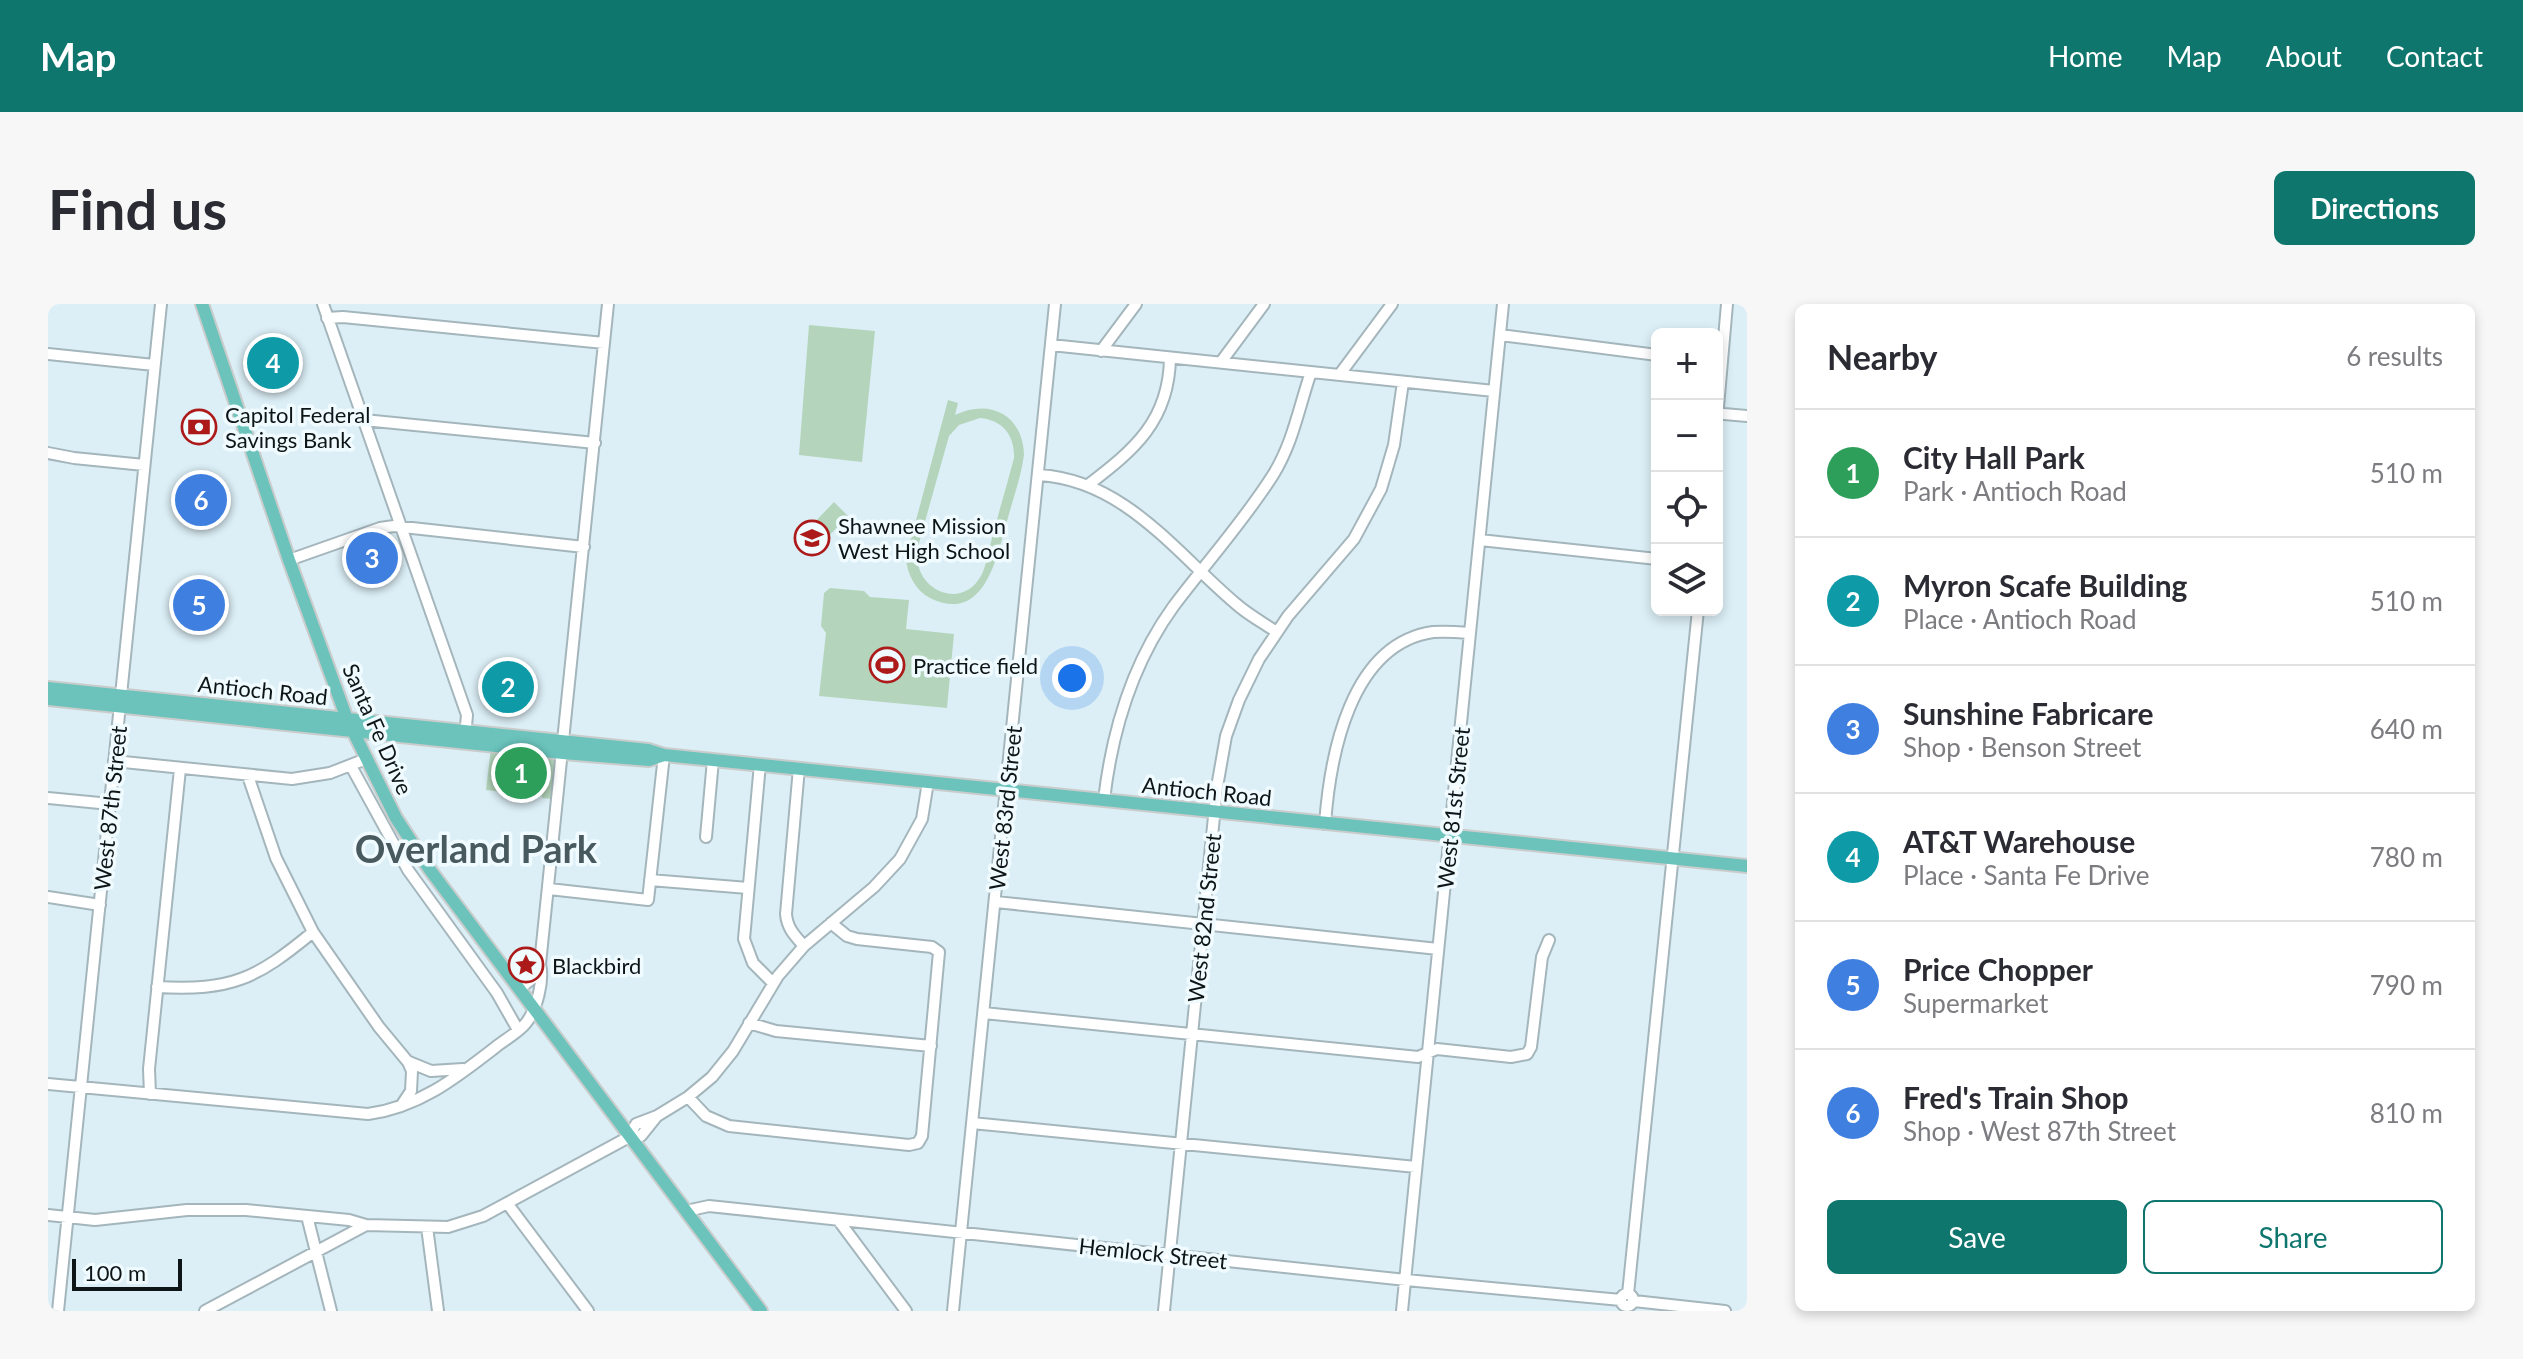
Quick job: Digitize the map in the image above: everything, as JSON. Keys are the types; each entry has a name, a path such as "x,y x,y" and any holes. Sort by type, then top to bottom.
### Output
{"main road":[{"name":"Santa Fe Drive","path":"202,304 289,560 350,724 396,818 430,870 761,1311"},
{"name":"Antioch Road","path":"48,688 121,702"},
{"name":"Antioch Road","path":"48,699 121,702 563,747 648,750 664,755 1747,866"}],"street":[{"name":"West 87th Street","path":"58,1311 161,304"},
{"path":"323,304 467,715 465,736"},
{"path":"48,1084 356,1114 400,1107 432,1093 527,1023 540,987 608,304"},
{"name":"West 83rd Street","path":"953,1311 1055,304"},
{"path":"1101,351 1136,304"},
{"path":"1221,362 1264,304"},
{"path":"1340,374 1392,304"},
{"name":"West 81st Street","path":"1402,1311 1503,304"},
{"path":"1723,334 1727,304"},
{"path":"327,318 343,317 604,343"},
{"path":"1500,335 1651,354"},
{"path":"1051,345 1494,391"},
{"path":"48,354 154,365"},
{"path":"1088,485 1131,451 1150,427 1164,396 1170,358"},
{"path":"1104,800 1118,721 1136,673 1156,632 1272,476 1292,436 1311,372"},
{"name":"West 82nd Street","path":"1164,1311 1214,812 1226,736 1248,679 1275,631 1338,560 1369,514 1389,467 1403,382"},
{"path":"1723,413 1747,416"},
{"path":"364,420 595,443"},
{"path":"48,453 144,465"},
{"path":"1039,475 1088,485 1137,514 1237,605 1275,631"},
{"path":"289,560 380,528 439,529 584,547"},
{"path":"1480,540 1651,558"},
{"path":"1627,1302 1697,616"},
{"path":"1325,824 1331,775 1343,728 1361,685 1372,669 1392,649 1417,636 1433,632 1470,633"},
{"path":"549,889 648,900 664,755"},
{"path":"114,761 248,776 308,777 366,759"},
{"path":"706,837 713,760"},
{"path":"760,764 744,927 747,951 753,963 773,983"},
{"path":"351,766 408,870 497,993 518,1030"},
{"path":"799,768 786,914 792,933 804,946"},
{"path":"150,1094 149,1069 180,769"},
{"path":"248,776 276,858 313,932 379,1027 408,1062 412,1071 411,1091 400,1107"},
{"path":"48,1215 95,1220 208,1209 349,1220 366,1225 448,1227 470,1222 629,1137 637,1138 644,1134 657,1116 688,1097 726,1062 773,983 804,946 874,887 909,847 922,819 928,782"},
{"path":"48,798 110,804"},
{"path":"650,880 748,888"},
{"path":"48,897 100,905"},
{"path":"996,902 1438,949"},
{"path":"688,1097 706,1116 729,1126 909,1145 918,1143 922,1136 925,1109 939,952 932,947 857,939 847,936 831,923"},
{"path":"157,987 203,988 240,981 270,966 313,932"},
{"path":"984,1013 1418,1057 1437,1049 1511,1057 1527,1054 1531,1047 1542,957 1549,940"},
{"path":"519,989 533,978 540,964"},
{"path":"749,1023 776,1031 931,1046"},
{"path":"408,1062 431,1071 465,1069"},
{"path":"972,1123 1416,1167"},
{"path":"507,1203 588,1311"},
{"name":"Hemlock Street","path":"686,1211 709,1206 1725,1311"},
{"path":"307,1216 331,1311"},
{"path":"839,1221 906,1311"},
{"path":"205,1311 228,1305 366,1225"},
{"path":"427,1227 438,1311"}],"green space":[{"path":"809,325 875,331 862,462 799,455"},
{"path":"948,400 958,403 955,415 980,408 992,410 1011,420 1018,429 1024,455 1019,480 993,568 976,595 964,602 949,604 930,598 920,591 910,576 906,558","holes":["980,418 988,419 1006,430 1014,458 987,561 974,586 963,592 941,592 923,576 917,550 949,436 959,425"]},
{"path":"834,502 848,516 823,542 809,528"},
{"name":"Practice field","path":"830,588 864,591 870,597 909,600 906,629 954,634 947,708 819,696 826,633 821,626 824,593"},
{"path":"491,748 553,757 556,761 552,799 542,798 542,790 504,786 502,792 486,790"}],"place":[{"name":"AT&T Warehouse","path":"273,363"},
{"name":"Capitol Federal Savings Bank","path":"199,427"},
{"name":"Fred's Train Shop","path":"201,500"},
{"name":"Shawnee Mission West High School","path":"812,538"},
{"name":"Sunshine Fabricare","path":"372,558"},
{"name":"Price Chopper","path":"199,605"},
{"name":"Practice field","path":"887,665"},
{"name":"Myron Scafe Building","path":"508,687"},
{"name":"City Hall Park","path":"521,773"},
{"name":"Blackbird","path":"526,965"}],"district":[{"name":"Overland Park","path":"476,848"}]}
